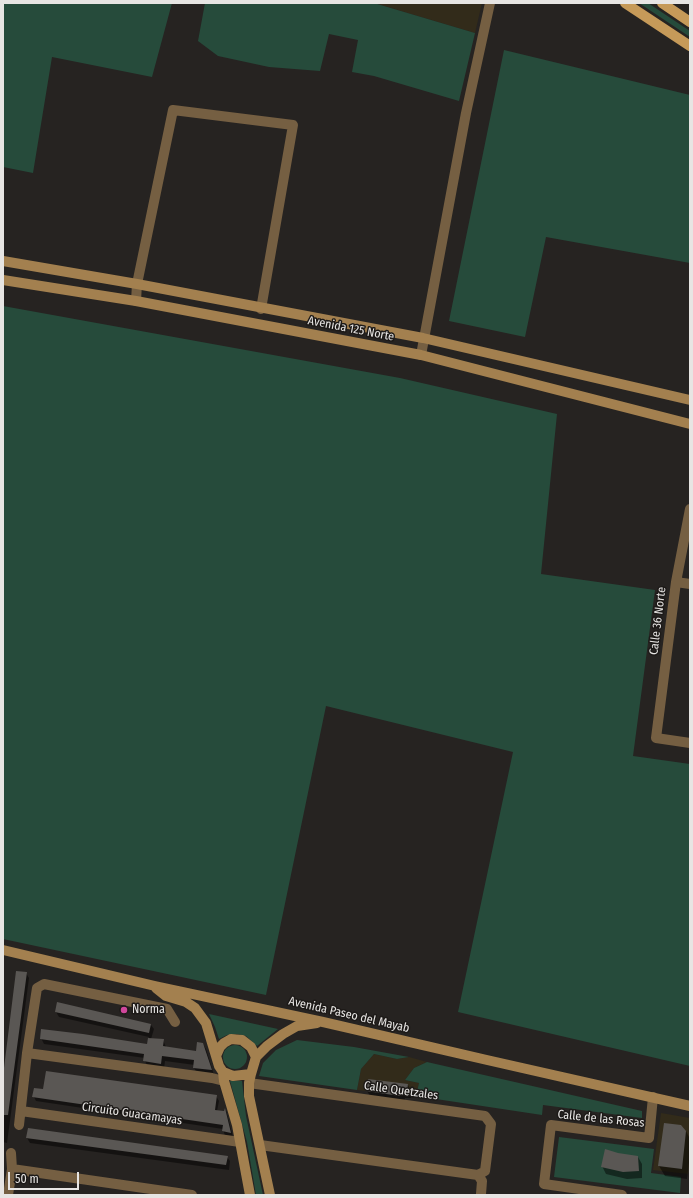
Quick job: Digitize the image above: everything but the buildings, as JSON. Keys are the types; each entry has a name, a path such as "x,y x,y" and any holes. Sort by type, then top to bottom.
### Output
{"main road":[{"path":"625,3 690,46"},
{"path":"662,3 690,22"},
{"name":"Avenida 125 Norte","path":"3,260 423,338 690,400"},
{"name":"Avenida 125 Norte","path":"3,280 136,301 421,355 690,424"},
{"name":"Avenida Paseo del Mayab","path":"3,950 154,986 323,1022 690,1106"},
{"path":"154,986 166,996 186,1002 195,1008 206,1023 219,1066 224,1076 237,1125 250,1195"},
{"path":"270,1195 249,1096 250,1078 256,1057 283,1034 297,1026 323,1022"},
{"path":"216,1056 224,1042 237,1039 248,1043 256,1057"},
{"path":"224,1076 250,1078"}],"street":[{"path":"421,355 466,113 490,3"},
{"path":"136,301 137,284 173,110 293,125 261,309"},
{"name":"Calle 36 Norte","path":"690,509 676,582 656,738 690,743"},
{"path":"676,582 690,584"},
{"path":"19,1125 27,1053 37,988 44,984 167,1009 175,1022"},
{"path":"27,1053 212,1078 224,1076"},
{"name":"Calle Quetzales","path":"250,1078 485,1116 491,1124 486,1171 478,1175"},
{"name":"Calle de las Rosas","path":"622,1195 544,1184 551,1125 649,1138 653,1097"},
{"name":"Circuito Guacamayas","path":"21,1111 240,1142"},
{"path":"260,1144 478,1175 482,1182 481,1194"},
{"path":"8,1195 12,1169 11,1153"},
{"path":"12,1169 192,1195"}],"shaded area":[{"path":"374,3 482,3 475,33"},
{"path":"374,1054 397,1059 409,1057 427,1062 414,1068 405,1080 419,1083 416,1096 357,1090 361,1069"},
{"path":"661,1113 690,1118 690,1158 688,1174 653,1170"}],"green space":[{"path":"3,3 172,3 152,77 52,57 33,173 3,167"},
{"path":"205,3 374,3 475,33 459,101 374,76 352,72 358,40 329,34 320,71 269,67 218,56 198,41"},
{"path":"639,3 648,3 690,31 690,37"},
{"path":"504,50 690,95 690,263 546,237 525,337 449,321"},
{"path":"3,306 400,378 557,414 541,574 655,590 633,756 690,764 690,1066 458,1012 513,752 326,706 266,995 3,939"},
{"path":"209,1014 278,1029 257,1046 246,1036 237,1034 227,1035 219,1039"},
{"path":"297,1040 354,1047 409,1057 397,1059 374,1054 361,1069 357,1090 259,1076 263,1063 276,1050"},
{"path":"235,1045 244,1048 247,1057 244,1066 235,1069 226,1066 223,1057 226,1048"},
{"path":"427,1062 642,1111 642,1118 543,1105 542,1115 416,1096 419,1083 405,1080 414,1068"},
{"path":"230,1081 242,1081 246,1116 263,1195 256,1195 247,1142"},
{"path":"559,1137 654,1149 651,1173 681,1177 680,1193 554,1177"}],"place":[{"name":"Norma","path":"124,1010"}]}
